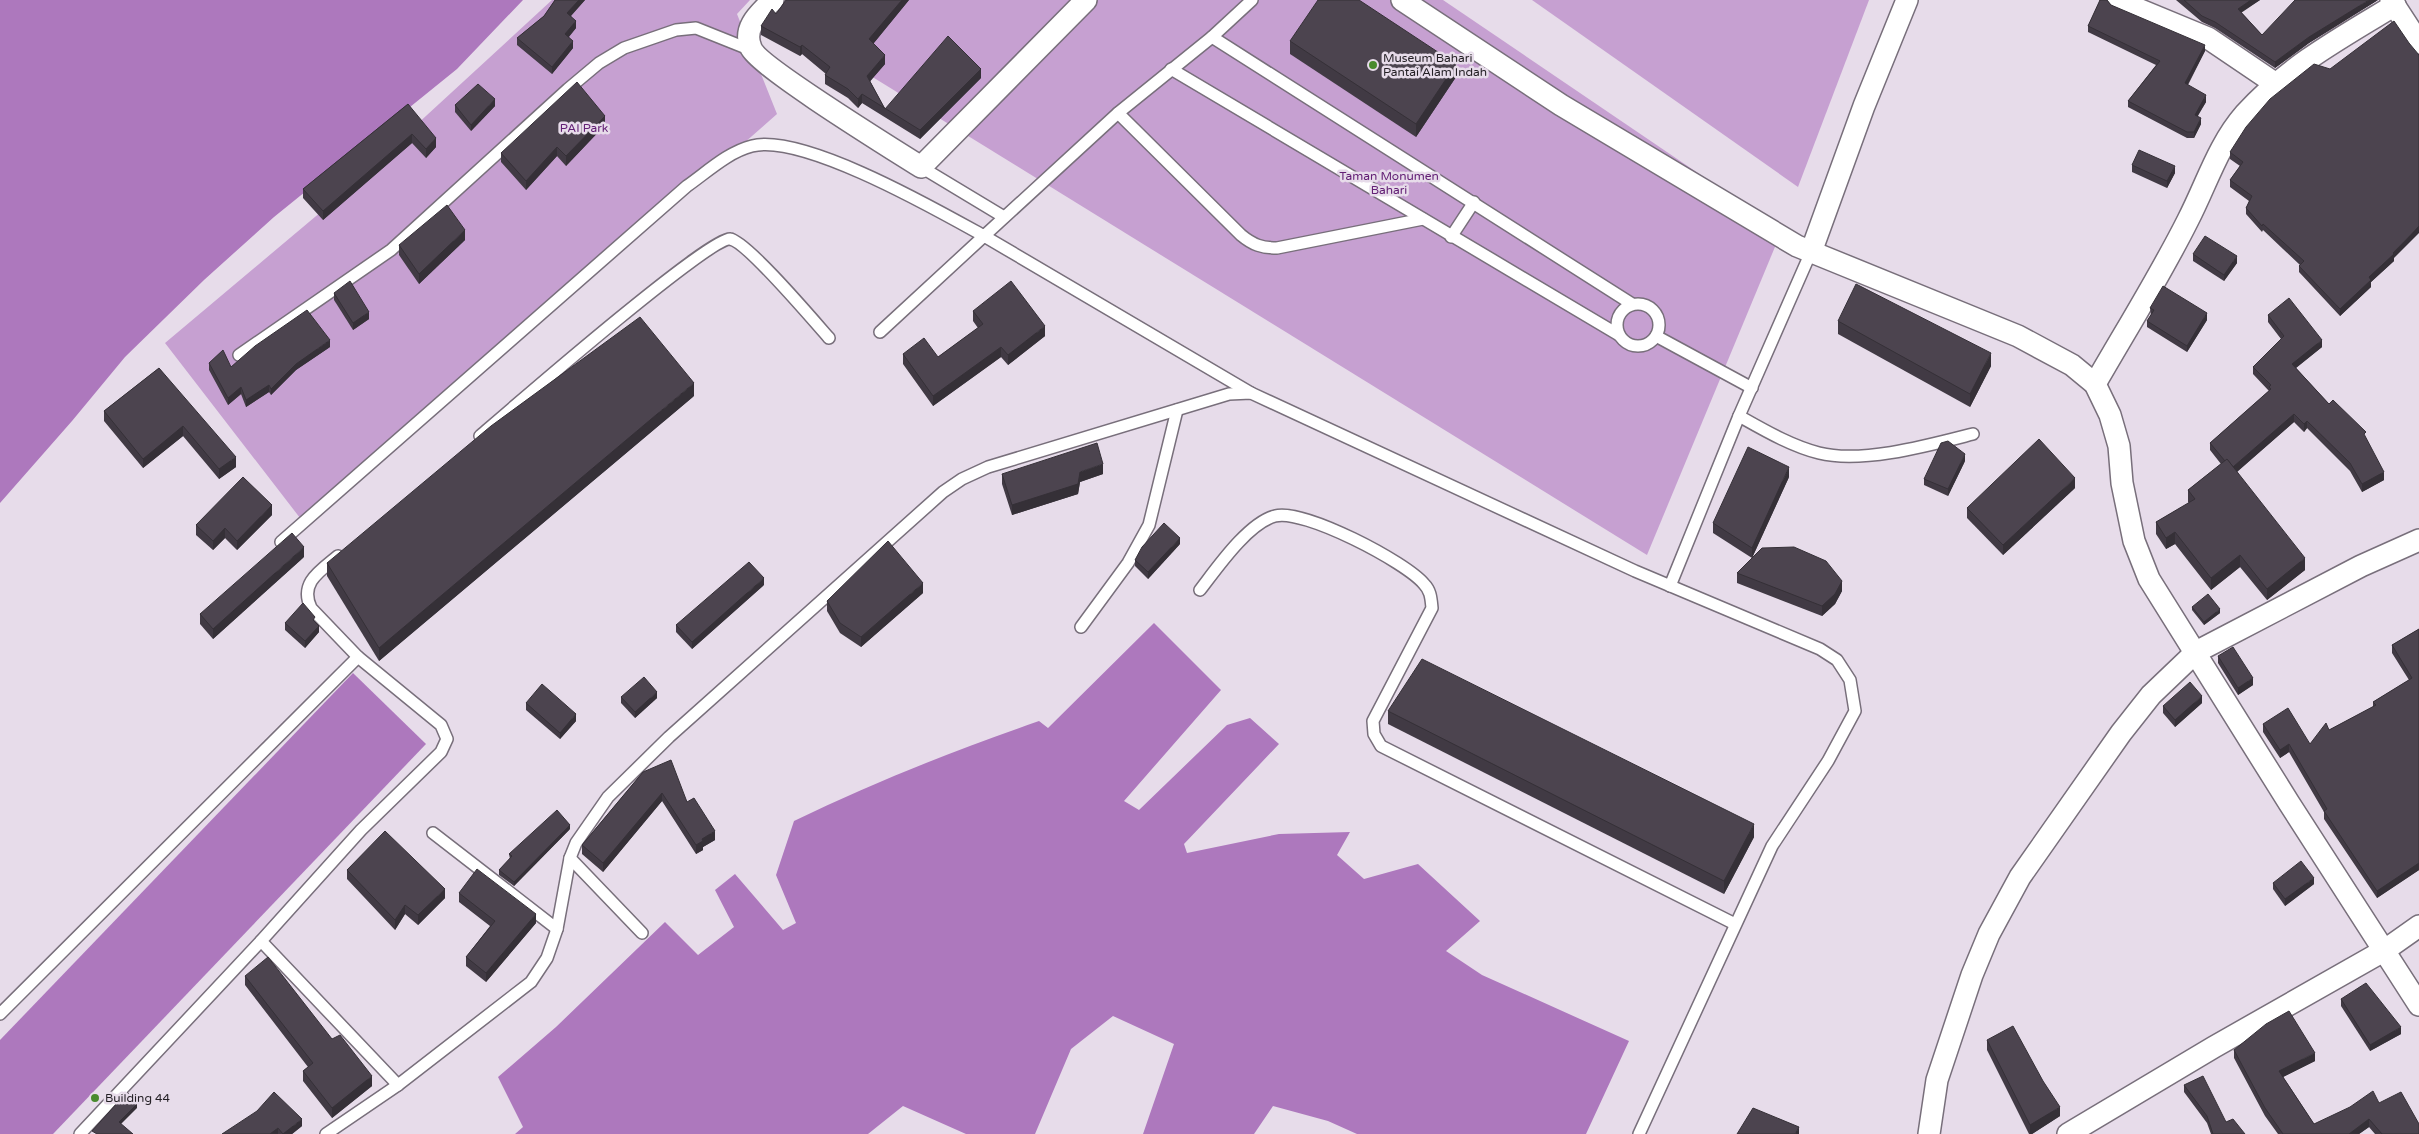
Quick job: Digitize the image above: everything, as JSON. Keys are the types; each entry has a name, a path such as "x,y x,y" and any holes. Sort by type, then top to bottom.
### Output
{"street":[{"path":"773,0 751,23 748,36 751,50 781,75 921,167 1086,0"},
{"path":"1402,0 1561,105 1757,223 1811,252 2018,336 2072,365 2094,384 2110,415 2119,446 2126,504 2148,579 2196,652 2288,803 2419,1005"},
{"path":"1811,252 1864,106 1907,0"},
{"path":"2116,0 2162,8 2276,84"},
{"path":"2094,384 2188,221 2224,141 2246,114 2276,84 2326,46 2393,2 2419,42"},
{"path":"1929,1134 1938,1080 1960,1010 1989,934 2016,885 2121,733 2151,695 2196,652 2361,566 2419,540"},
{"path":"2068,1134 2214,1047 2385,950 2419,926"}],"lane":[{"path":"880,332 1118,113 1212,37 1252,0"},
{"path":"239,355 391,250 492,160 568,88 599,64 624,48 676,30 696,28 751,50"},
{"path":"1212,37 1632,304"},
{"path":"1171,69 1423,219 1451,238 1619,335 1627,343 1638,346 1649,343 1656,336 1659,326 1658,317 1652,308 1642,304 1632,304 1624,309 1618,317 1616,326 1619,335"},
{"path":"1118,113 1241,235 1251,243 1263,248 1277,248 1319,238 1423,219"},
{"path":"276,547 666,205 731,154 753,146 783,145 813,154 891,187 984,236 1251,393 1670,586 1820,649 1837,660 1850,680 1855,711 1772,846 1639,1134"},
{"path":"921,167 1004,216"},
{"path":"1451,238 1474,202"},
{"path":"470,445 660,286 709,248 728,238 736,240 763,266 829,338"},
{"path":"1670,586 1739,416 1811,252"},
{"path":"1656,336 1752,388"},
{"path":"326,1134 398,1086 531,982 547,958 557,929 570,858 596,814 608,798 669,737 942,492 962,479 988,467 1229,394 1251,393"},
{"path":"1081,627 1128,563 1149,525 1177,410"},
{"path":"1739,416 1796,445 1820,453 1848,457 1923,447 1973,434"},
{"path":"1200,590 1245,537 1261,522 1276,515 1292,516 1350,536 1385,556 1423,582 1428,589 1432,608 1373,721 1374,734 1381,746 1735,924"},
{"path":"80,1134 261,941 361,830 441,752 447,739 441,725 358,657 311,608 306,598 307,589 317,574 346,549"},
{"path":"0,1014 358,657"},
{"path":"433,833 557,929"},
{"path":"570,858 642,932"},
{"path":"261,941 398,1086"}],"green space":[{"name":"PAI Park","path":"552,0 750,0 737,14 777,114 307,527 165,343 328,206"},
{"name":"Taman Monumen Bahari","path":"803,0 1443,0 1782,230 1647,555 785,23"},
{"path":"1532,0 1869,0 1798,187"}],"shaded area":[{"path":"0,0 523,0 457,69 274,217 204,280 125,357 0,503"},
{"path":"1154,623 1221,690 1124,801 1139,810 1227,725 1250,718 1279,744 1184,844 1187,853 1279,834 1350,832 1337,855 1364,879 1418,864 1480,921 1446,951 1482,975 1629,1041 1586,1134 1357,1134 1328,1121 1273,1106 1254,1134 1143,1134 1174,1044 1113,1016 1071,1049 1035,1134 966,1134 903,1106 868,1134 515,1134 523,1127 498,1077 556,1027 665,922 698,955 734,927 715,890 735,874 783,930 796,923 776,875 794,821 885,780 1008,732 1039,721 1048,728"},
{"path":"353,673 426,744 53,1134 0,1134 0,1040"}],"building":[{"path":"555,0 579,0 567,13 576,21 565,34 573,41 552,67 517,38 544,16"},
{"path":"786,0 902,0 869,39 885,55 867,76 884,108 862,94 858,99 848,89 825,75 830,67 802,45 800,47 761,26 772,9 776,14"},
{"name":"Museum Bahari Pantai Alam Indah","path":"1318,0 1359,0 1456,64 1416,124 1290,41"},
{"path":"2100,0 2107,0 2111,5 2205,45 2185,83 2206,95 2195,115 2201,118 2194,132 2187,132 2128,101 2160,61 2088,26"},
{"path":"2184,0 2251,0 2238,9 2262,35 2295,0 2369,0 2309,37 2275,62 2215,22 2202,16"},
{"path":"2394,21 2419,55 2419,226 2394,254 2369,277 2371,280 2340,309 2299,266 2304,261 2263,224 2262,226 2246,208 2252,196 2230,180 2243,162 2230,152 2246,127 2270,99 2314,64 2330,69"},
{"path":"948,36 981,69 920,130 885,109"},
{"path":"577,82 605,116 566,156 557,147 526,181 501,153"},
{"path":"478,84 495,99 471,125 455,105"},
{"path":"408,104 436,138 426,149 412,134 323,211 303,189"},
{"path":"2139,150 2175,166 2167,181 2132,165"},
{"path":"447,205 465,230 419,274 399,245"},
{"path":"2205,236 2237,256 2224,275 2193,254"},
{"path":"350,281 369,312 353,323 334,293"},
{"path":"1011,281 1045,326 1008,355 1001,347 933,396 903,354 924,338 938,357 983,324 973,311"},
{"path":"1856,284 1991,353 1970,394 1838,321"},
{"path":"2163,286 2207,313 2187,346 2147,321 2154,310 2150,308"},
{"path":"2289,298 2322,340 2292,364 2329,404 2333,400 2366,432 2364,434 2384,472 2362,484 2350,463 2307,421 2304,424 2294,414 2233,467 2227,459 2225,461 2210,443 2271,389 2269,387 2271,385 2253,367 2284,336 2268,315"},
{"path":"307,310 330,340 296,364 271,389 269,385 246,400 241,387 228,398 209,363 223,350 231,367 255,346"},
{"path":"640,317 694,383 379,648 327,563 491,426"},
{"path":"159,368 236,457 219,469 183,426 143,459 104,411"},
{"path":"2039,439 2075,478 2003,545 1967,508"},
{"path":"1948,441 1965,454 1948,489 1924,479 1941,443"},
{"path":"1097,443 1103,464 1080,472 1078,484 1012,505 1002,474"},
{"path":"1748,447 1789,467 1752,548 1713,523"},
{"path":"2227,459 2305,558 2267,589 2240,555 2211,578 2175,532 2166,538 2156,522 2195,499 2188,490"},
{"path":"243,477 272,505 237,541 225,528 213,541 196,525"},
{"path":"1164,523 1180,538 1148,572 1135,560 1142,547"},
{"path":"292,533 304,547 213,629 200,614"},
{"path":"888,541 923,583 861,637 840,623 827,601"},
{"path":"1794,547 1826,561 1842,581 1835,594 1822,606 1737,573 1762,548"},
{"path":"749,562 764,578 692,642 676,625"},
{"path":"2208,594 2220,609 2204,622 2192,607"},
{"path":"303,603 315,617 313,620 319,626 305,641 285,623"},
{"path":"2419,629 2419,863 2377,891 2324,811 2327,809 2289,744 2280,750 2263,724 2288,708 2310,744 2326,723 2329,730 2376,705 2373,702 2412,678 2392,645"},
{"path":"2233,647 2253,678 2238,688 2218,656"},
{"path":"1422,659 1754,824 1724,881 1388,711"},
{"path":"644,677 657,692 635,712 621,697"},
{"path":"2190,682 2202,696 2175,720 2163,706"},
{"path":"542,684 576,714 560,733 526,703"},
{"path":"671,760 687,802 694,798 715,831 696,845 662,793 603,863 582,845 643,772"},
{"path":"557,810 570,825 514,882 499,870 512,856 509,854"},
{"path":"385,831 445,889 418,915 405,905 395,920 347,870"},
{"path":"2301,861 2314,878 2285,899 2273,883"},
{"path":"477,869 536,914 486,973 466,957 495,921 459,893"},
{"path":"268,957 332,1039 340,1035 372,1076 332,1108 303,1071 313,1063 245,976"},
{"path":"2366,983 2401,1027 2370,1045 2341,999"},
{"path":"2289,1011 2315,1053 2279,1071 2314,1124 2350,1107 2373,1091 2379,1103 2401,1092 2419,1124 2419,1134 2382,1134 2369,1119 2349,1134 2283,1134 2265,1108 2234,1050 2266,1024"},
{"path":"2013,1026 2043,1081 2060,1107 2030,1125 1987,1040"},
{"path":"2203,1076 2226,1122 2233,1119 2245,1134 2213,1134 2207,1116 2184,1085"},
{"path":"127,1092 137,1104 119,1122 133,1134 97,1134 92,1131"},
{"path":"274,1092 302,1119 283,1134 278,1128 270,1134 222,1134 257,1111"},
{"path":"1753,1108 1799,1127 1795,1134 1737,1134"}],"place":[{"name":"Museum Bahari Pantai Alam Indah","path":"1373,65"},
{"name":"Building 44","path":"95,1098"}]}
